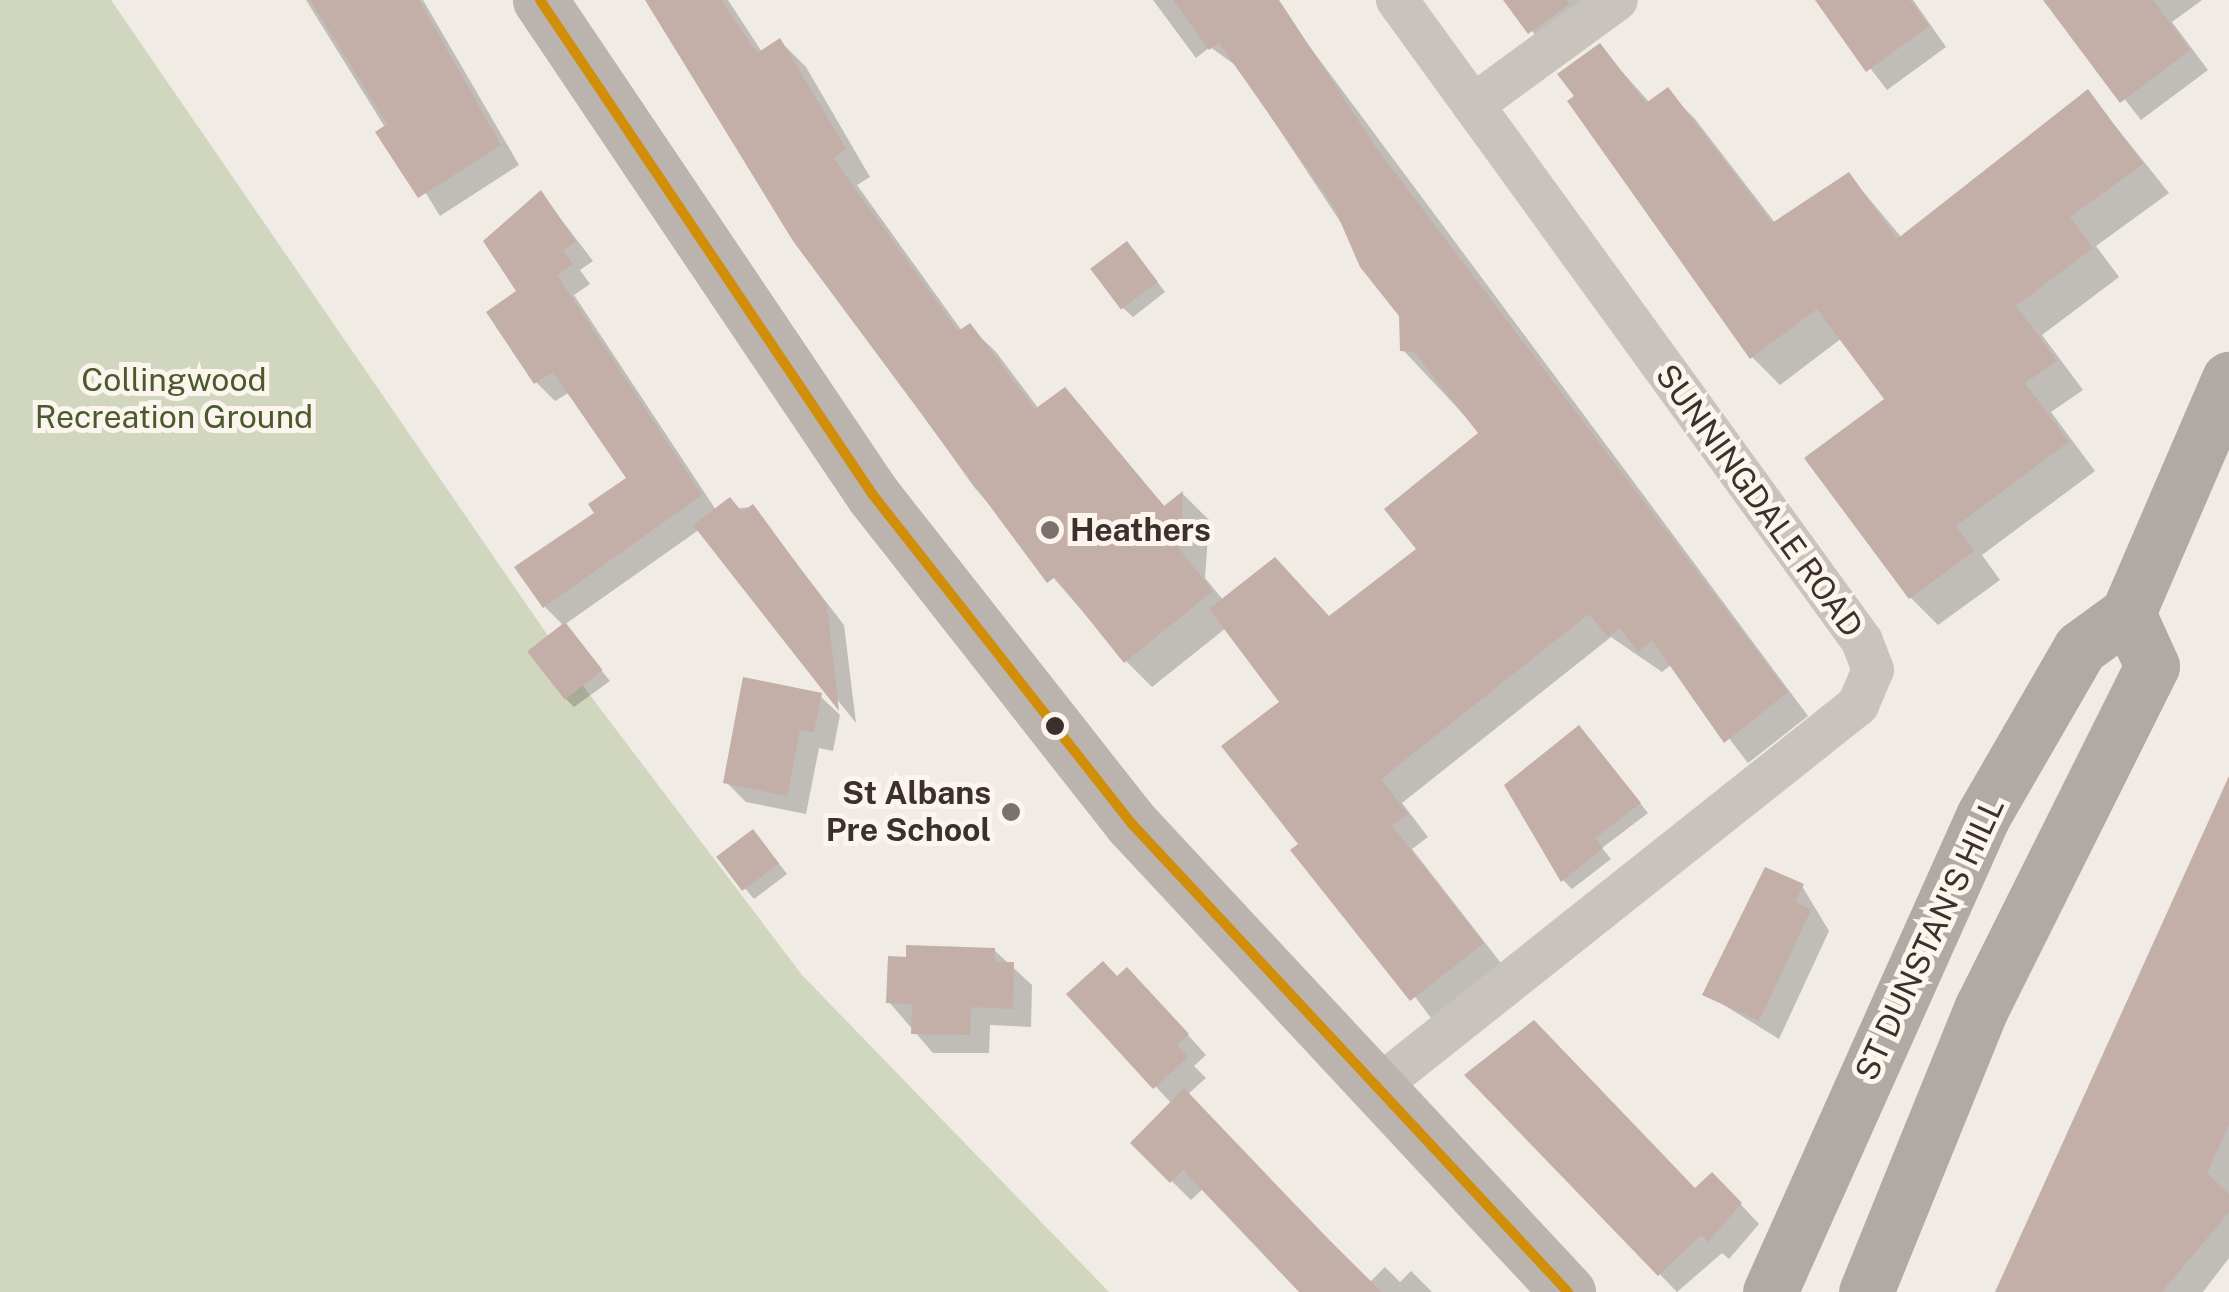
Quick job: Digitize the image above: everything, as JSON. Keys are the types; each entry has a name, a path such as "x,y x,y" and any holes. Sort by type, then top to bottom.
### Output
{"highway":[{"path":"1866,1292 1982,1007 2152,666 2128,613 2229,379"},
{"name":"ST DUNSTAN'S HILL","path":"1770,1292 1984,816 2080,648 2128,613"}],"street":[{"path":"540,0 873,495 1132,824 1568,1292"},
{"name":"SUNNINGDALE ROAD","path":"1376,1088 1858,705 1873,670 1862,641 1397,0"},
{"path":"1472,105 1617,0"}],"green space":[{"name":"Collingwood Recreation Ground","path":"0,0 111,0 577,678 802,975 1109,1292 0,1292"}],"building":[{"path":"310,0 419,0 501,145 418,198 375,132 387,124"},
{"path":"645,0 721,0 757,53 780,38 846,149 833,158 958,331 970,323 1035,409 1065,387 1164,506 1183,491 1180,550 1213,591 1124,663 1055,577 1047,583 793,241"},
{"path":"1173,0 1279,0 1375,146 1788,692 1724,743 1652,640 1638,652 1620,628 1608,637 1589,614 1381,779 1408,814 1392,826 1484,943 1410,1001 1290,850 1298,844 1221,746 1279,702 1209,609 1275,557 1329,616 1416,549 1384,509 1478,433 1414,352 1400,351 1399,316 1360,267 1334,207 1219,43 1209,50"},
{"path":"1503,0 1567,0 1569,4 1528,34"},
{"path":"1815,0 1910,0 1929,26 1866,72"},
{"path":"2043,0 2153,0 2190,50 2120,103"},
{"path":"1600,43 1646,103 1668,87 1772,223 1849,172 1897,239 2088,89 2143,164 2070,217 2093,248 2016,306 2057,361 2025,383 2069,442 1956,526 1974,551 1909,599 1804,458 1884,399 1817,309 1750,359 1567,101 1574,96 1557,74"},
{"path":"541,190 576,242 563,250 573,264 557,275 702,495 543,608 514,567 594,513 588,504 626,478 553,372 534,384 486,312 516,291 483,241"},
{"path":"1127,241 1158,282 1121,309 1090,269"},
{"path":"730,497 742,512 753,504 827,605 839,711 693,525"},
{"path":"565,622 603,670 565,700 527,652"},
{"path":"743,677 822,693 814,732 800,730 787,796 723,783"},
{"path":"1579,725 1641,803 1595,838 1603,848 1561,882 1504,785"},
{"path":"2229,776 2229,1124 2207,1173 2229,1194 2229,1212 2162,1292 1995,1292"},
{"path":"753,829 779,863 742,891 716,857"},
{"path":"1765,867 1804,884 1795,902 1811,910 1759,1021 1702,995"},
{"path":"906,945 995,948 995,962 1014,962 1013,1009 971,1007 970,1035 911,1034 912,1004 886,1003 888,956 906,957"},
{"path":"1103,961 1117,976 1127,967 1189,1034 1177,1045 1188,1057 1153,1089 1066,994"},
{"path":"1534,1020 1695,1188 1712,1172 1742,1203 1708,1242 1701,1235 1658,1276 1464,1075"},
{"path":"1184,1088 1382,1292 1299,1292 1183,1170 1170,1183 1130,1143"}],"transit line":[{"path":"540,0 873,495 1132,824 1568,1292"}],"place":[{"name":"Heathers","path":"1050,530"},
{"name":"St Albans Pre School","path":"1011,812"}]}
